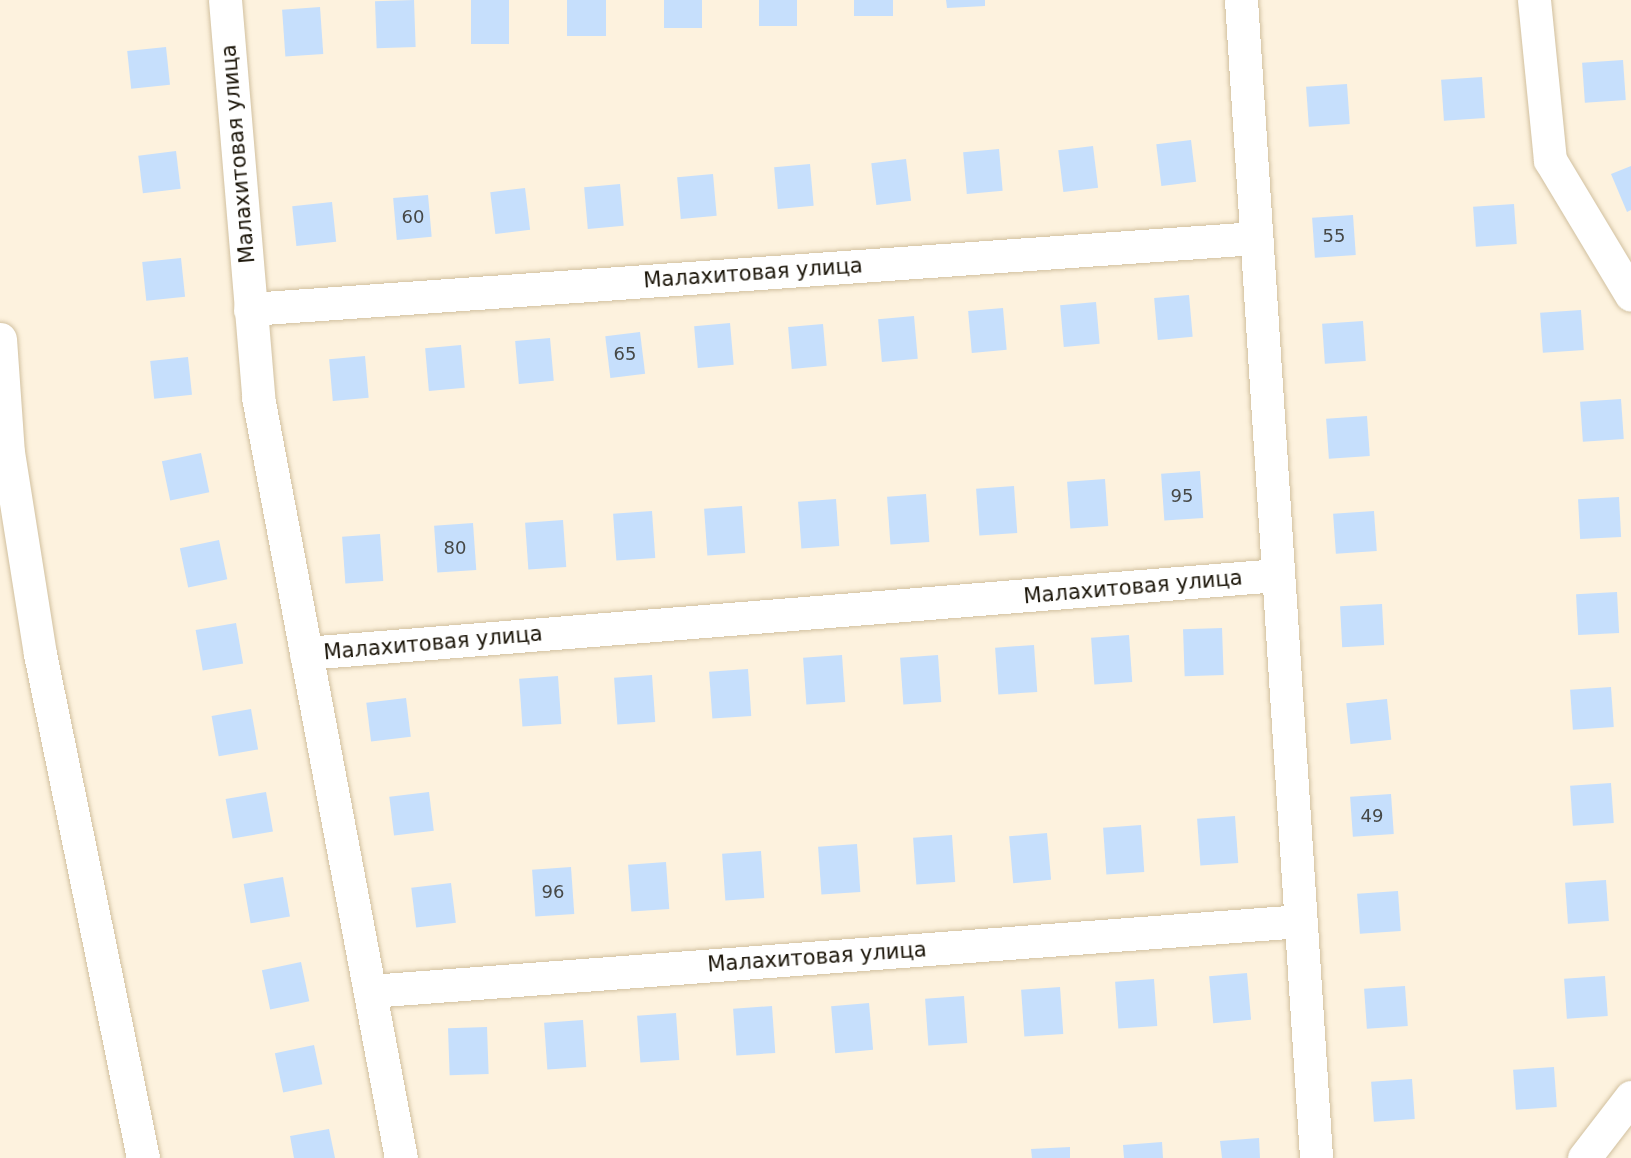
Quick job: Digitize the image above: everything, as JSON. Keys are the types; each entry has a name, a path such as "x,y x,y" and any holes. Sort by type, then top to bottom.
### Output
{"street":[{"name":"Малахитовая улица","path":"225,0 258,397 401,1158"},
{"path":"1241,0 1316,1158"},
{"path":"1534,0 1550,160 1631,295"},
{"name":"Малахитовая улица","path":"250,309 1256,238"},
{"path":"0,339 8,452 40,654 143,1158"},
{"name":"Малахитовая улица","path":"306,653 1278,575"},
{"name":"Малахитовая улица","path":"370,991 1300,921"},
{"path":"1584,1158 1631,1097"}],"building":[{"path":"414,0 416,47 377,48 375,1"},
{"path":"471,0 509,0 509,44 471,44"},
{"path":"567,0 606,0 606,36 567,36"},
{"path":"664,0 702,0 702,28 664,28"},
{"path":"759,0 797,0 797,26 759,26"},
{"path":"854,0 893,0 893,16 854,16"},
{"path":"946,0 985,0 985,6 947,8"},
{"path":"320,7 323,54 285,57 282,10"},
{"path":"166,47 170,85 131,89 127,51"},
{"path":"1623,60 1626,100 1585,103 1582,63"},
{"path":"1482,77 1485,118 1444,121 1441,80"},
{"path":"1347,84 1350,124 1309,127 1306,87"},
{"path":"1191,140 1196,182 1161,186 1156,144"},
{"path":"1093,146 1098,188 1063,192 1058,150"},
{"path":"999,149 1003,191 967,194 963,152"},
{"path":"176,151 181,189 143,193 138,156"},
{"path":"906,159 911,201 876,205 871,163"},
{"path":"810,164 814,206 778,209 774,167"},
{"path":"1631,166 1631,210 1627,212 1611,174"},
{"path":"713,174 717,216 681,219 677,177"},
{"path":"620,184 624,226 588,229 584,187"},
{"path":"525,188 530,230 495,234 490,192"},
{"path":"428,195 432,237 397,240 393,198"},
{"path":"332,202 336,242 296,246 292,206"},
{"path":"1514,204 1517,244 1476,247 1473,207"},
{"path":"1353,215 1356,255 1315,258 1312,218"},
{"path":"181,258 185,297 146,301 142,262"},
{"path":"1189,295 1193,337 1158,340 1154,298"},
{"path":"1096,302 1100,344 1064,347 1060,305"},
{"path":"1003,308 1007,350 972,353 968,311"},
{"path":"1581,310 1584,350 1543,353 1540,313"},
{"path":"914,316 918,359 882,362 878,319"},
{"path":"1363,321 1366,361 1325,364 1322,324"},
{"path":"730,323 734,365 698,368 694,326"},
{"path":"823,324 827,366 792,369 788,327"},
{"path":"640,332 645,374 610,378 605,336"},
{"path":"550,338 554,381 519,384 515,341"},
{"path":"461,345 465,388 429,391 425,348"},
{"path":"365,356 369,398 333,401 329,359"},
{"path":"188,357 192,395 154,399 150,361"},
{"path":"1621,399 1624,439 1583,442 1580,402"},
{"path":"1367,416 1370,456 1329,459 1326,419"},
{"path":"201,453 209,492 170,500 162,461"},
{"path":"1200,471 1203,518 1164,521 1161,474"},
{"path":"1105,479 1108,526 1070,529 1067,482"},
{"path":"1014,486 1017,533 979,536 976,489"},
{"path":"926,494 929,542 890,545 887,497"},
{"path":"1619,497 1621,537 1580,539 1578,499"},
{"path":"836,499 839,546 801,549 798,502"},
{"path":"742,506 745,553 707,556 704,509"},
{"path":"652,511 655,558 616,561 613,514"},
{"path":"1374,511 1377,551 1336,554 1333,514"},
{"path":"563,520 566,567 528,570 525,523"},
{"path":"473,523 476,570 437,573 434,526"},
{"path":"380,534 383,581 345,584 342,537"},
{"path":"219,540 227,579 188,587 180,548"},
{"path":"1617,592 1619,633 1578,635 1576,594"},
{"path":"1382,604 1384,645 1342,647 1340,606"},
{"path":"236,623 243,663 203,670 196,630"},
{"path":"1222,628 1224,675 1185,676 1183,629"},
{"path":"1129,635 1132,682 1094,685 1091,638"},
{"path":"1034,645 1037,692 998,695 995,648"},
{"path":"842,655 845,702 806,705 803,658"},
{"path":"938,655 941,702 903,705 900,658"},
{"path":"748,669 751,716 712,719 709,672"},
{"path":"652,675 655,722 617,725 614,678"},
{"path":"558,676 561,724 522,727 519,679"},
{"path":"1611,687 1614,727 1573,730 1570,690"},
{"path":"406,698 411,737 371,742 366,703"},
{"path":"1387,699 1391,740 1351,744 1346,703"},
{"path":"251,709 258,749 219,756 212,716"},
{"path":"1611,783 1614,823 1573,826 1570,786"},
{"path":"266,792 273,831 233,839 226,799"},
{"path":"429,792 434,831 394,836 389,797"},
{"path":"1391,794 1394,834 1353,837 1350,797"},
{"path":"1235,816 1238,863 1200,866 1197,819"},
{"path":"1141,825 1144,872 1106,875 1103,828"},
{"path":"1047,833 1051,880 1013,883 1009,836"},
{"path":"952,835 955,882 916,885 913,838"},
{"path":"857,844 860,892 821,895 818,847"},
{"path":"761,851 764,898 725,901 722,854"},
{"path":"666,862 669,909 631,912 628,865"},
{"path":"571,867 574,914 535,917 532,870"},
{"path":"283,877 290,916 251,923 244,884"},
{"path":"1606,880 1609,921 1568,924 1565,883"},
{"path":"451,883 456,923 416,928 411,888"},
{"path":"1398,891 1401,931 1360,934 1357,894"},
{"path":"301,962 309,1001 270,1009 262,970"},
{"path":"1247,973 1251,1020 1213,1023 1209,976"},
{"path":"1605,976 1608,1016 1567,1019 1564,979"},
{"path":"1154,979 1157,1026 1118,1029 1115,982"},
{"path":"1405,986 1408,1026 1367,1029 1364,989"},
{"path":"1060,987 1063,1034 1024,1037 1021,990"},
{"path":"964,996 967,1043 928,1046 925,999"},
{"path":"869,1003 873,1050 835,1053 831,1006"},
{"path":"772,1006 775,1053 736,1056 733,1009"},
{"path":"676,1013 679,1060 640,1063 637,1016"},
{"path":"583,1020 586,1067 547,1070 544,1023"},
{"path":"487,1027 489,1074 450,1075 448,1028"},
{"path":"314,1045 322,1084 283,1092 275,1053"},
{"path":"1554,1067 1557,1107 1516,1110 1513,1070"},
{"path":"1412,1079 1415,1119 1374,1122 1371,1082"},
{"path":"329,1129 335,1158 294,1158 290,1136"},
{"path":"1259,1138 1260,1158 1222,1158 1220,1141"},
{"path":"1162,1142 1163,1158 1124,1158 1123,1145"},
{"path":"1070,1147 1070,1158 1032,1158 1031,1149"}]}
